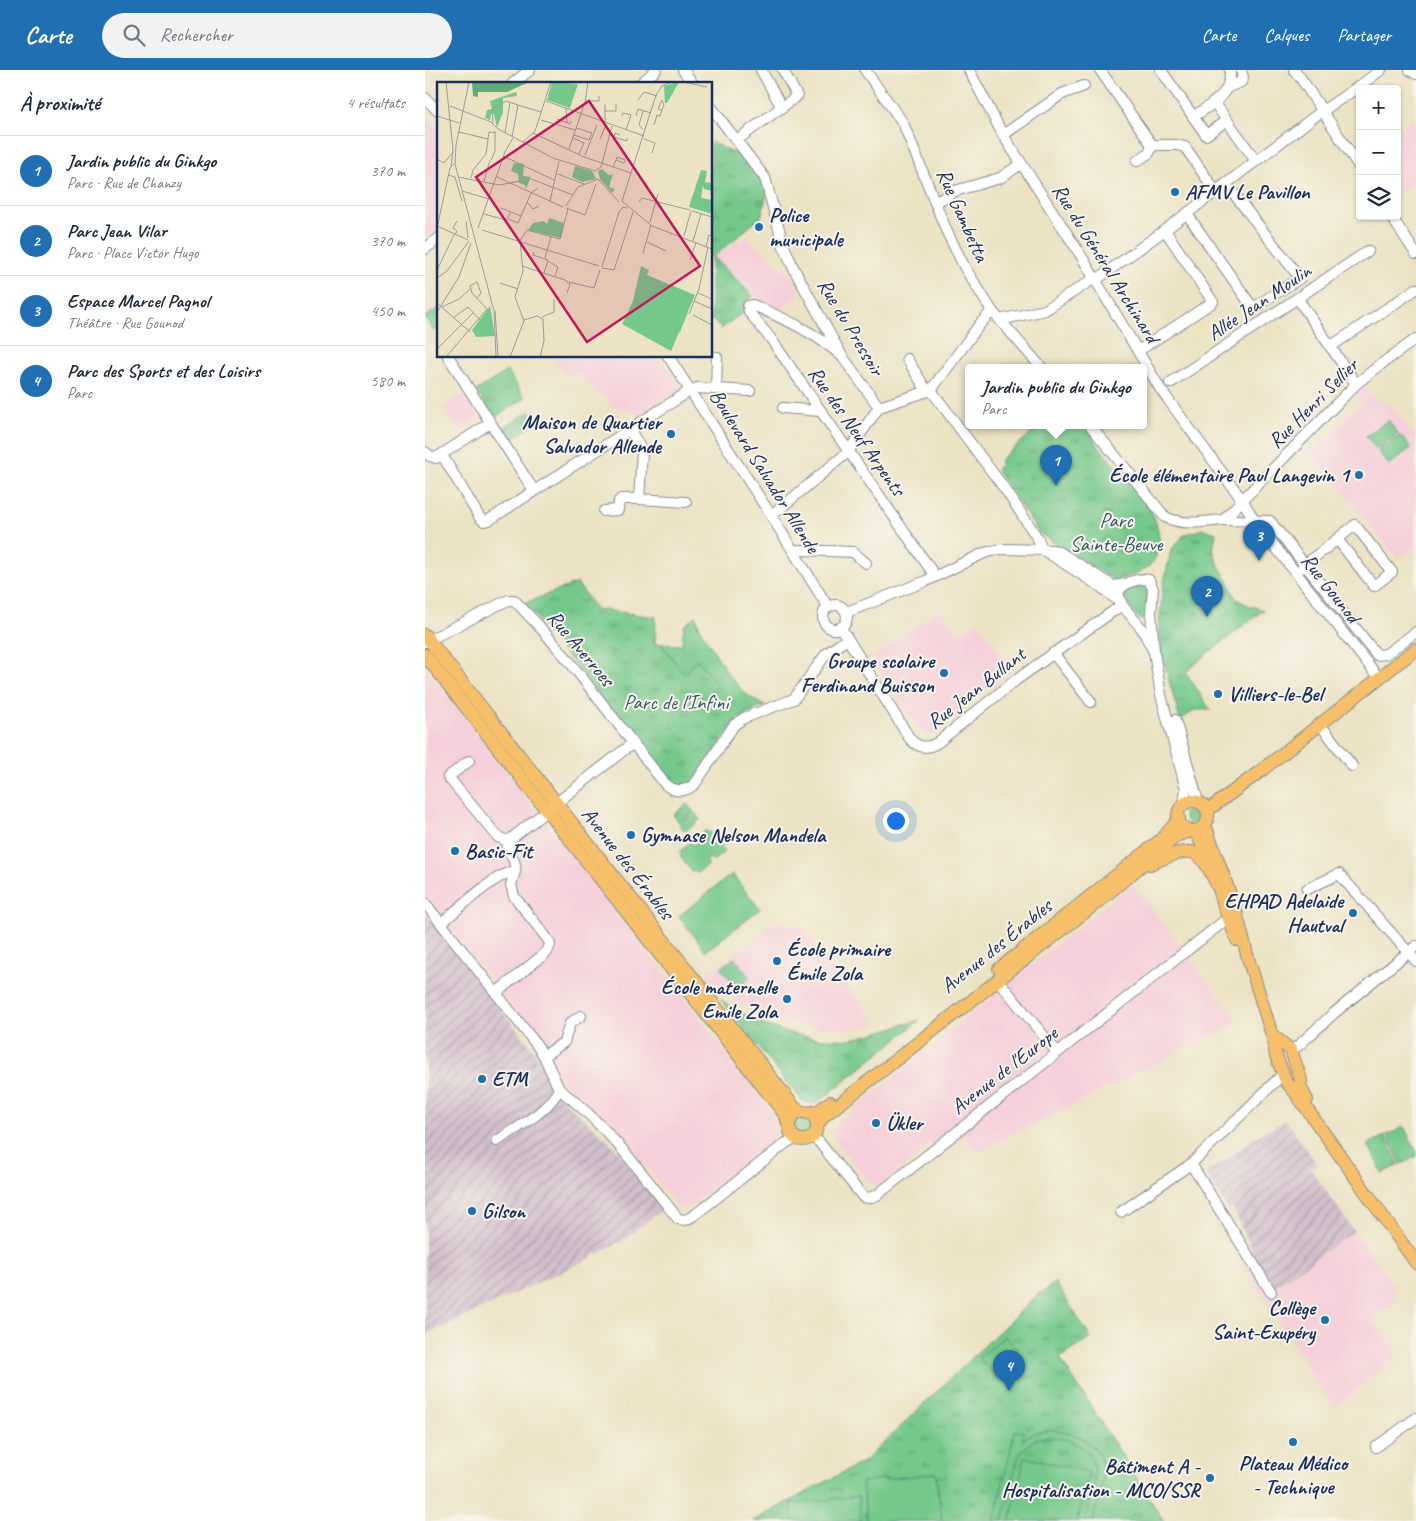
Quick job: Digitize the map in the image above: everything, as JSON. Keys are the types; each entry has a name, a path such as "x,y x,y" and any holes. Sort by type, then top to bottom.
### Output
{"main road":[{"name":"Avenue des Érables","path":"426,642 459,678 624,908 786,1116 788,1124"},
{"path":"1207,810 1258,773 1416,649"},
{"name":"Avenue des Érables","path":"425,655 795,1108 805,1113 819,1111 1163,838 1179,820"},
{"path":"1191,801 1202,803 1207,810 1208,818 1197,829 1183,827 1179,820 1179,812 1184,804 1191,801"},
{"path":"1197,829 1211,862 1228,918 1237,940 1248,958"},
{"path":"1197,829 1235,908 1248,958 1272,1035 1284,1050 1301,1078 1296,1087"},
{"name":"Avenue des Érables","path":"1099,901 1178,835 1197,829"},
{"name":"Avenue des Érables","path":"814,1132 824,1116 1099,901 1150,864 1181,852 1191,852 1200,856 1206,862 1218,887"},
{"path":"1284,1050 1283,1074 1287,1084 1296,1087 1416,1263"},
{"path":"805,1113 815,1119 814,1132 804,1140 795,1138 789,1132 788,1124 793,1116 805,1113"},
{"path":"1374,1199 1416,1252"}],"street":[{"path":"515,82 530,70"},
{"path":"642,82 656,70"},
{"path":"683,70 692,82"},
{"path":"761,70 782,108"},
{"path":"737,140 797,96 783,70"},
{"name":"Rue Gambetta","path":"865,70 903,123 947,232 965,268 992,311 1038,364"},
{"name":"Rue du Général Archinard","path":"969,70 1003,135 1096,279 1146,364"},
{"path":"1161,70 1206,135 1227,120"},
{"path":"1193,117 1221,97 1228,87 1231,76 1230,70"},
{"path":"1228,87 1241,82 1243,78 1241,70"},
{"path":"1294,70 1356,162"},
{"path":"1363,85 1381,70"},
{"path":"1410,70 1416,74"},
{"path":"1103,74 1152,146"},
{"path":"1003,135 1062,94 1084,86"},
{"path":"1000,320 1045,310 1096,279 1187,214 1322,110 1356,90"},
{"path":"425,98 437,110"},
{"path":"1215,102 1255,161"},
{"name":"Rue du Pressoir","path":"713,110 765,178 787,253 842,356 879,406"},
{"path":"1137,161 1149,153 1152,146"},
{"path":"1152,146 1185,147 1216,192"},
{"path":"935,203 955,191 1000,178 1021,164"},
{"path":"1187,214 1253,308 1299,278 1226,184"},
{"path":"1394,220 1416,254"},
{"path":"1138,351 1213,302 1165,230"},
{"path":"425,249 437,240"},
{"name":"Allée Jean Moulin","path":"1170,383 1368,251"},
{"path":"1330,347 1416,289"},
{"path":"1298,299 1356,384"},
{"name":"Rue des Neuf Arpents","path":"842,356 829,344 810,332 753,305 749,306 749,312 771,339 935,576"},
{"path":"771,514 848,452 879,406 929,390 992,311"},
{"name":"Rue Henri Sellier","path":"1243,501 1356,384 1416,339"},
{"path":"716,389 717,357"},
{"path":"449,358 534,491"},
{"name":"Boulevard Salvador Allende","path":"669,358 771,514 828,607"},
{"path":"907,359 1007,492 1038,539 1042,549 1100,586 1122,605 1142,629 1154,652"},
{"name":"Rue du Général Archinard","path":"1147,366 1161,390 1243,501 1254,520"},
{"path":"442,455 480,518 484,521 489,520 691,390 697,388 750,391"},
{"path":"783,408 820,411"},
{"path":"428,454 436,458 442,455 490,423"},
{"path":"1093,429 1165,517 1186,523 1223,520 1271,521 1377,655 1386,654 1416,632"},
{"path":"630,430 642,451 639,498"},
{"path":"604,511 618,510 621,499 639,498 686,502"},
{"path":"1223,520 1243,501"},
{"name":"Rue Gounod","path":"1254,520 1379,678"},
{"path":"1295,573 1337,539 1355,525 1392,572 1374,586 1337,539"},
{"path":"847,612 992,550 1054,550 1113,586 1147,579 1153,585 1151,612 1154,652 1161,695 1186,789 1184,804"},
{"path":"793,551 853,552 866,563"},
{"path":"1122,605 1118,593 1120,588 1127,584"},
{"name":"Rue Averroes","path":"426,642 504,602 514,600 569,661 665,784 671,789 680,791 688,789 695,784 734,725 744,718 794,699 826,654 847,639"},
{"path":"839,605 847,612 846,623 841,628 833,629 826,625 823,618 823,613 828,607 839,605"},
{"name":"Rue Jean Bullant","path":"841,628 910,739 916,745 924,748 937,743 1053,652 1122,605"},
{"path":"1053,652 1091,702"},
{"path":"1159,675 1167,691 1197,801"},
{"path":"1320,724 1352,766"},
{"path":"508,841 633,743"},
{"path":"469,761 449,776 498,837 508,841"},
{"path":"496,993 547,952 551,945 514,896 511,885 515,871 515,862 508,850 508,841"},
{"path":"442,924 494,881 508,872 515,871"},
{"path":"1307,889 1339,874 1412,949 1415,961"},
{"path":"425,903 544,1056 559,1089 569,1096 618,1143 678,1219 685,1220 696,1214 785,1143 795,1138"},
{"name":"Avenue de l'Europe","path":"814,1132 819,1142 863,1197 869,1198 877,1195 1228,918"},
{"path":"1284,1050 1298,1046 1333,1014 1412,949"},
{"path":"997,980 1057,1052"},
{"path":"544,1056 564,1042 570,1023 581,1016"},
{"path":"1121,1212 1191,1164 1283,1074"},
{"path":"497,1141 544,1109 559,1089"},
{"path":"1191,1164 1271,1292"},
{"path":"1376,1447 1416,1418"}],"shaded area":[{"path":"1416,118 1416,182 1401,192 1401,130 1401,127"},
{"path":"429,119 437,128 437,230 425,239 425,123"},
{"path":"746,236 791,276 801,294 777,311 755,295 716,258 736,240 740,243"},
{"path":"554,358 657,358 662,365 665,364 681,389 639,416 633,411 611,406 605,396 601,397 578,372 569,377"},
{"path":"1365,387 1378,402 1380,401 1384,406 1388,403 1416,437 1416,545 1398,559 1310,451 1347,422 1344,418 1363,403 1356,394"},
{"path":"464,394 479,418 459,431 443,407"},
{"name":"Groupe scolaire Ferdinand Buisson","path":"940,609 959,634 977,621 1012,670 979,696 974,691 961,701 965,707 961,711 962,713 952,721 950,719 943,724 945,727 934,735 923,734 871,659"},
{"path":"425,671 432,676 777,1118 776,1140 687,1208 679,1209 629,1145 563,1081 536,1039 425,897"},
{"path":"1132,884 1239,1022 978,1152 955,1124 880,1186 870,1183 834,1139 837,1123"},
{"path":"425,913 541,1060 549,1087 616,1148 662,1209 622,1241 580,1263 425,1335"},
{"name":"École primaire Émile Zola","path":"777,921 797,927 800,925 877,1025 849,1030 801,1025 767,1016 740,1003 706,976"},
{"path":"1286,1120 1317,1164 1310,1168 1354,1231 1273,1288 1250,1252 1252,1250 1233,1208 1229,1210 1225,1205 1206,1174 1259,1135"},
{"name":"Collège Saint-Exupéry","path":"1354,1231 1397,1290 1392,1294 1397,1299 1372,1318 1373,1322 1398,1353 1334,1409 1239,1258 1250,1252 1274,1288"}],"green space":[{"path":"713,143 737,155 765,178 768,189 761,217 713,257"},
{"path":"713,257 753,296 745,302 745,311 721,329 713,320"},
{"path":"437,309 437,328 433,331 425,317"},
{"path":"507,371 525,398 494,418 476,391"},
{"path":"530,411 537,422 512,439 504,427"},
{"path":"1388,420 1398,433 1377,450 1366,436"},
{"name":"Parc Sainte-Beuve","path":"1036,429 1088,429 1108,458 1135,488 1155,519 1159,535 1157,552 1153,562 1142,571 1115,581 1039,533 996,469 1002,464 1000,461"},
{"path":"1400,435 1411,448 1389,465 1378,452"},
{"path":"1203,529 1216,533 1213,550 1235,598 1264,610 1186,672 1210,710 1195,710 1180,720 1161,652 1159,625 1163,586 1171,550 1185,534"},
{"name":"Parc de l'Infini","path":"577,583 596,609 656,617 655,644 682,645 684,626 696,616 709,645 731,677 745,693 765,706 737,719 692,784 674,788 525,603"},
{"path":"1139,584 1148,587 1148,613 1145,619 1142,620 1130,607 1123,591"},
{"path":"696,616 698,626 726,670 714,680 697,659 685,674 661,644 682,645 684,626"},
{"path":"687,804 693,811 679,822 673,815"},
{"path":"1193,806 1199,809 1202,815 1199,821 1193,824 1187,821 1184,815 1187,809"},
{"path":"694,812 700,820 685,831 679,824"},
{"path":"706,830 709,833 711,832 723,847 724,852 713,861 710,858 706,861 709,864 697,873 694,870 692,872 679,852 691,842 694,845 697,843 695,839"},
{"path":"732,874 760,909 706,951 679,916"},
{"path":"734,958 750,978 737,988 721,968"},
{"path":"720,999 733,1008 773,1028 816,1038 850,1039 920,1020 816,1104 802,1101"},
{"path":"802,1116 809,1119 812,1126 809,1133 802,1136 795,1133 792,1126 795,1119"},
{"path":"1404,1127 1416,1151 1416,1157 1401,1164 1387,1135"},
{"path":"1385,1136 1399,1165 1382,1173 1368,1144"},
{"path":"1055,1282 1091,1338 1060,1358 1164,1521 753,1521 866,1460 1039,1293 1044,1292"},
{"path":"1005,1336 1018,1350 992,1373 979,1358"},
{"path":"1051,1430 1079,1437 1094,1448 1099,1456 1102,1465 1103,1481 1093,1521 1085,1521 1095,1483 1094,1467 1089,1454 1083,1448 1068,1440 1050,1437 1035,1440 1020,1454 1003,1521 994,1521 1015,1431 1024,1432 1022,1440 1034,1433"},
{"path":"1025,1457 1089,1472 1077,1521 1010,1521"},
{"path":"936,1473 942,1521 867,1521 862,1482"},
{"path":"858,1496 861,1521 793,1521 791,1504"}],"place":[{"name":"AFMV Le Pavillon","path":"1175,192"},
{"name":"Police municipale","path":"759,227"},
{"name":"Maison de Quartier Salvador Allende","path":"671,434"},
{"name":"École élémentaire Paul Langevin 1","path":"1359,475"},
{"name":"Jardin public du Ginkgo","path":"1056,486"},
{"name":"Espace Marcel Pagnol","path":"1259,561"},
{"name":"Parc Jean Vilar","path":"1207,617"},
{"name":"Groupe scolaire Ferdinand Buisson","path":"944,673"},
{"name":"Villiers-le-Bel","path":"1218,694"},
{"name":"Gymnase Nelson Mandela","path":"631,835"},
{"name":"Basic-Fit","path":"455,851"},
{"name":"EHPAD Adelaide Hautval","path":"1353,913"},
{"name":"École primaire Émile Zola","path":"777,961"},
{"name":"École maternelle Emile Zola","path":"787,999"},
{"name":"ETM","path":"482,1079"},
{"name":"Ükler","path":"876,1123"},
{"name":"Gilson","path":"472,1211"},
{"name":"Collège Saint-Exupéry","path":"1325,1320"},
{"name":"Parc des Sports et des Loisirs","path":"1009,1391"},
{"name":"Plateau Médico - Technique","path":"1293,1442"},
{"name":"Bâtiment A - Hospitalisation - MCO/SSR","path":"1210,1478"}]}
